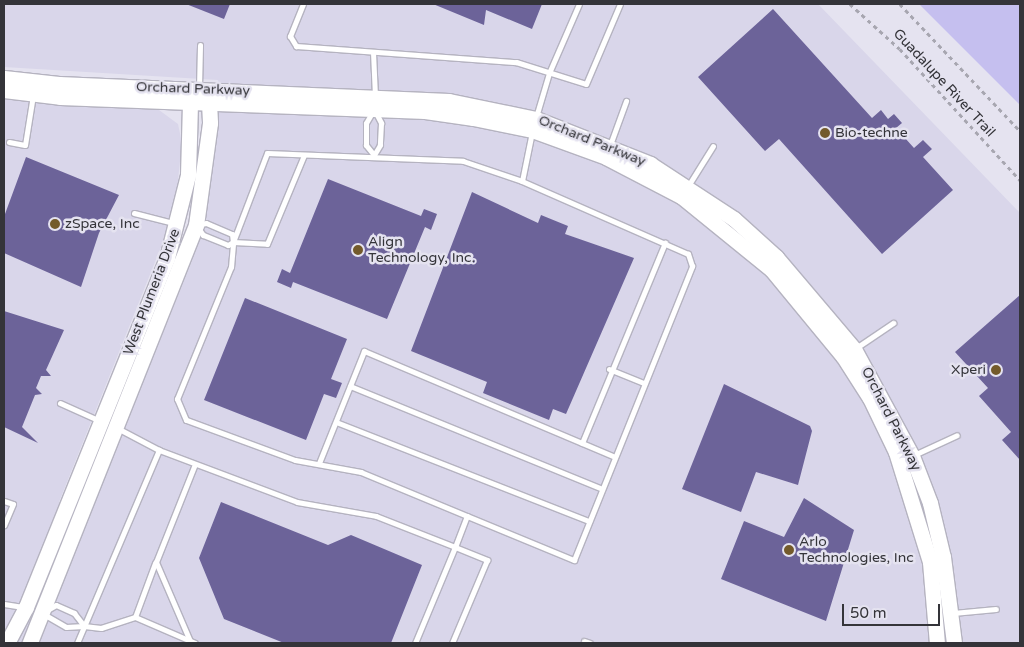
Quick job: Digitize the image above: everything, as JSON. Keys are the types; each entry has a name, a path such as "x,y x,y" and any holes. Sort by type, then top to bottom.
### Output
{"main road":[{"name":"Orchard Parkway","path":"4,78 34,88"},
{"name":"Orchard Parkway","path":"4,90 34,88 375,102 473,118 534,124 610,146 684,192 776,258 849,353 912,456 930,503 952,613 954,643"},
{"path":"194,96 209,103"},
{"name":"West Plumeria Drive","path":"7,643 26,607 179,224 188,175 194,96"},
{"name":"Orchard Parkway","path":"209,103 375,102"},
{"name":"West Plumeria Drive","path":"30,643 119,429 196,225 209,103"},
{"name":"Orchard Parkway","path":"534,124 684,192"},
{"path":"179,224 196,225"},
{"name":"Orchard Parkway","path":"849,353 896,452 930,562 937,643"},
{"path":"101,421 119,429"},
{"path":"896,452 912,456"},
{"path":"26,607 42,613"},
{"path":"936,616 952,613"}],"lane":[{"path":"303,4 290,36 296,46 516,62 586,84 620,4"},
{"path":"522,181 534,124 549,73 579,4"},
{"path":"194,96 200,45"},
{"path":"373,52 375,102 381,123 380,145 374,155"},
{"path":"9,142 25,145 34,88"},
{"path":"610,146 626,101"},
{"path":"374,155 366,145 366,123 375,102"},
{"path":"684,192 713,146"},
{"path":"233,242 267,152 304,155 374,155 464,161 522,181 688,254 692,266 574,560 361,472 286,457 186,420 180,413 177,399 231,267 233,242 232,234 206,223 196,225 203,236 228,245 233,242 267,244 304,155"},
{"path":"134,213 179,224"},
{"path":"582,443 609,369 665,243"},
{"path":"849,353 893,323"},
{"path":"319,463 364,351 615,457"},
{"path":"609,369 644,383"},
{"path":"350,386 602,489"},
{"path":"60,403 101,421"},
{"path":"336,422 589,521"},
{"path":"119,429 159,450 297,502 376,516 488,560 452,643"},
{"path":"912,456 957,436"},
{"path":"77,643 159,450"},
{"path":"135,617 195,464"},
{"path":"4,501 12,504 4,526"},
{"path":"415,643 467,516"},
{"path":"156,562 192,642"},
{"path":"4,604 26,607"},
{"path":"84,626 74,613 56,605 42,613 66,627 84,626 101,628 135,617 192,642"},
{"path":"952,613 996,609"},
{"path":"584,641 590,643"}],"path":[{"name":"Guadalupe River Trail","path":"850,4 900,48 1020,180"},
{"path":"900,4 1020,131"}],"shaded area":[{"path":"4,4 818,4 1020,213 1020,643 4,643 4,99 159,110 178,124 182,143 176,198 161,247 59,502 89,514 192,261 210,180 218,80 4,67"},
{"path":"919,4 1020,4 1020,105"}],"building":[{"path":"186,4 230,4 224,19"},
{"path":"433,4 542,4 532,29 486,10 484,25"},
{"name":"Bio-techne","path":"773,9 872,118 881,110 888,119 894,114 902,123 896,128 914,148 923,140 932,149 923,157 953,190 882,254 779,139 765,151 698,77"},
{"name":"zSpace, Inc","path":"26,157 119,195 99,233 81,287 4,253 5,214"},
{"name":"Align Technology, Inc.","path":"328,179 421,216 424,209 437,214 431,230 425,227 387,319 293,282 291,288 277,282 282,269 290,273"},
{"path":"472,192 538,223 541,215 568,226 565,234 634,258 566,414 553,409 549,420 483,393 487,382 411,351"},
{"name":"Xperi","path":"1020,295 1020,460 1002,440 1011,432 979,396 988,388 955,352"},
{"path":"245,298 347,339 331,379 342,383 336,398 324,394 306,440 204,400"},
{"path":"4,311 64,330 46,370 51,376 41,376 36,388 42,394 35,395 22,427 38,443 4,427"},
{"path":"724,384 810,426 812,431 798,485 756,472 741,512 682,489"},
{"name":"Arlo Technologies, Inc","path":"804,498 854,530 826,621 721,579 744,521 784,537"},
{"path":"221,502 328,545 351,535 422,565 391,643 284,643 224,619 199,558"}],"place":[{"name":"Bio-techne","path":"825,133"},
{"name":"zSpace, Inc","path":"55,224"},
{"name":"Align Technology, Inc.","path":"358,250"},
{"name":"Xperi","path":"996,370"},
{"name":"Arlo Technologies, Inc","path":"789,550"}]}
